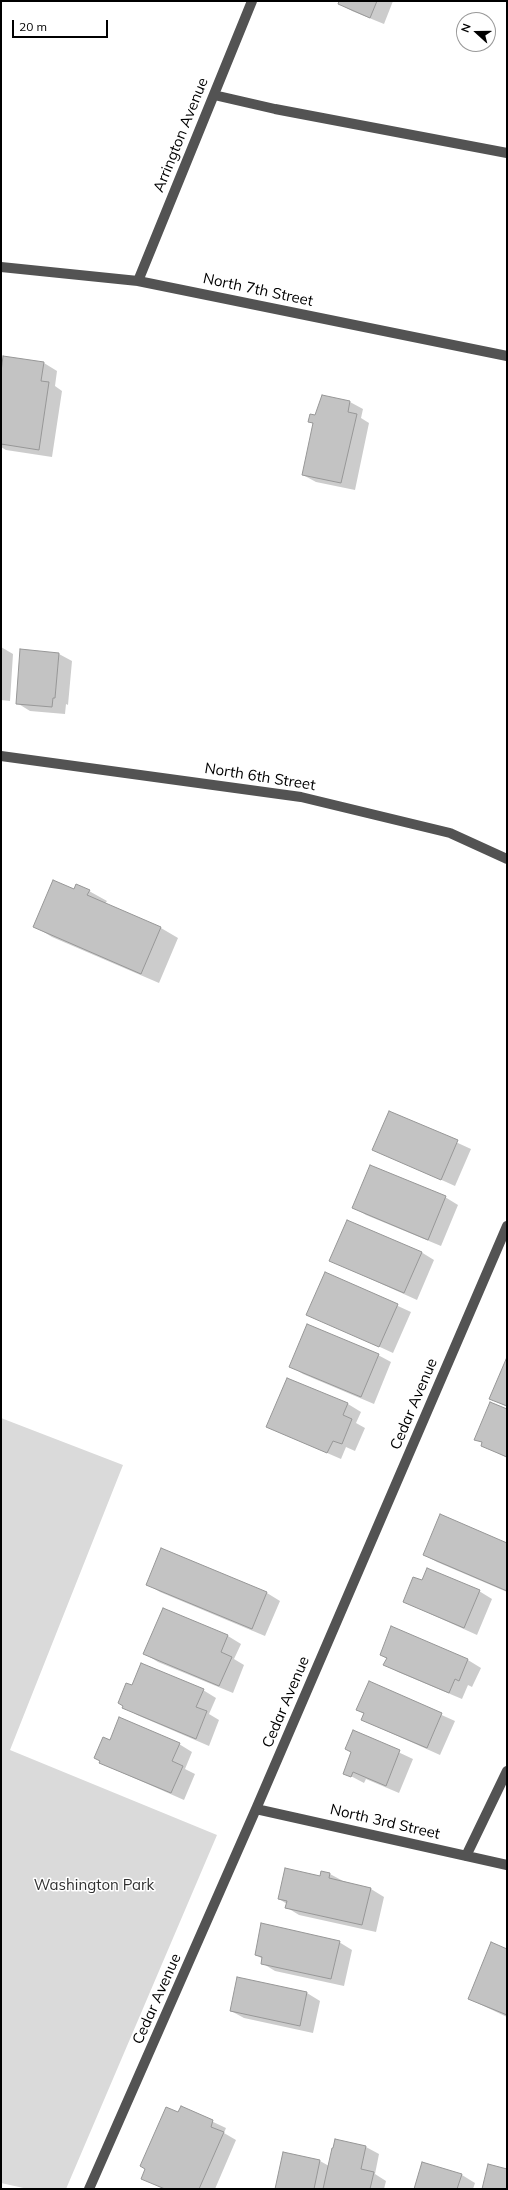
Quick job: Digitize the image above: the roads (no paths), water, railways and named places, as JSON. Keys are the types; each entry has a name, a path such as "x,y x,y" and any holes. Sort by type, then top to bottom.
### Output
{"street":[{"name":"Arrington Avenue","path":"138,281 252,1"},
{"path":"214,95 275,109 507,153"},
{"name":"North 7th Street","path":"1,267 138,281 506,354"},
{"name":"North 6th Street","path":"1,756 301,797 450,833 507,859"},
{"name":"Cedar Avenue","path":"90,2189 256,1809 507,1226"},
{"path":"466,1856 507,1771"},
{"name":"North 3rd Street","path":"256,1809 507,1865"}],"park label":[{"name":"Washington Park","path":"94,1885"}]}
